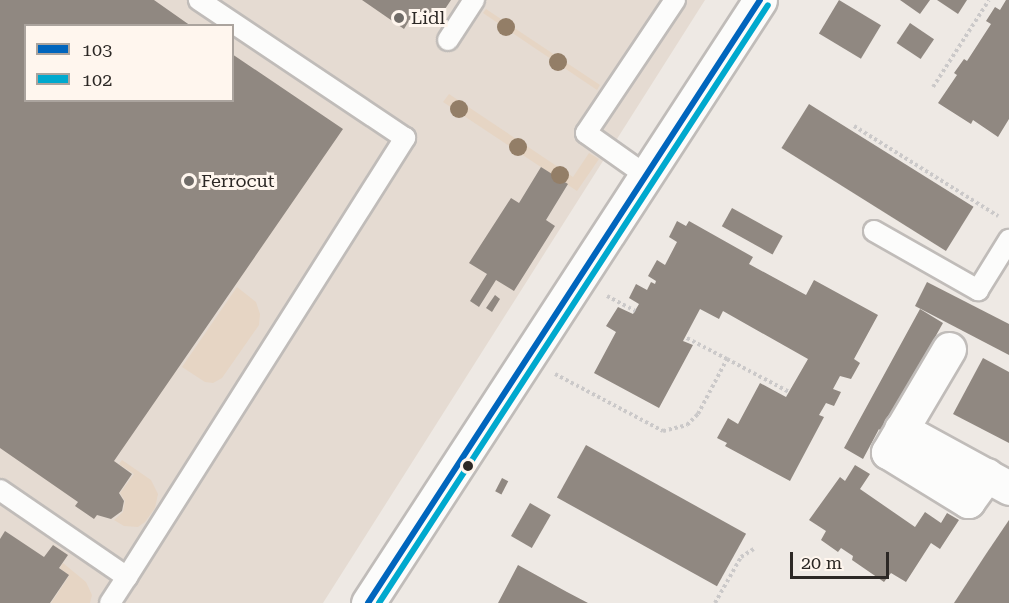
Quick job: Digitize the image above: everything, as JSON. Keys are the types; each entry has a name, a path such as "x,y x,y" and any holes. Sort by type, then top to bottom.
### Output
{"main road":[{"path":"368,603 644,174 760,0"},
{"path":"949,349 901,429 998,481"}],"lane":[{"path":"110,603 405,138 199,0"},
{"path":"448,40 474,0"},
{"path":"644,174 586,133 675,0"},
{"path":"874,231 978,290 1009,240"},
{"path":"0,490 127,577"}],"path":[{"path":"933,87 989,0"},
{"path":"854,126 999,217"},
{"path":"606,296 635,310"},
{"path":"685,337 789,392"},
{"path":"553,373 663,431 687,425 698,414 727,359"},
{"path":"715,603 741,557 754,549"}],"shaded area":[{"path":"0,0 705,0 323,603 0,603"},
{"path":"486,9 600,85 597,90 483,13"},
{"path":"449,94 573,177 589,153 599,159 577,191 443,102"},
{"path":"237,287 256,302 260,314 259,325 222,378 213,383 205,382 182,367"},
{"path":"122,460 151,480 158,494 155,508 145,522 138,527 124,526 114,520 123,512 125,501 120,493 134,474 119,464"},
{"path":"63,563 86,582 92,595 90,603 51,603 69,576 60,568"}],"building":[{"path":"0,0 154,0 188,24 24,24 24,102 234,102 234,55 343,129 114,461 132,474 119,493 124,501 122,511 111,519 97,515 94,519 75,506 78,502 0,448"},
{"name":"Lidl","path":"362,0 451,0 435,24 415,11 404,29"},
{"path":"839,0 881,25 861,59 819,33"},
{"path":"900,0 930,0 920,14"},
{"path":"937,0 967,0 958,14"},
{"path":"1006,0 1009,0 1009,119 998,137 973,120 971,124 938,103 957,75 954,73 964,59 967,61 991,24 986,21 995,7 1000,10"},
{"path":"910,23 934,39 921,59 897,43"},
{"path":"809,104 974,207 946,251 781,148"},
{"path":"541,167 568,184 546,220 555,226 514,291 496,280 479,307 470,301 487,274 469,263 511,198 519,203"},
{"path":"732,208 783,236 773,254 722,226"},
{"path":"677,221 686,226 689,221 753,257 749,264 806,295 814,280 878,315 854,359 860,363 851,379 840,376 833,389 841,392 834,406 826,403 819,415 824,417 790,481 725,446 727,443 717,438 728,418 738,424 760,383 786,397 808,359 723,311 719,319 700,309 683,341 693,345 659,408 594,373 616,332 606,326 618,307 633,314 639,304 629,298 636,284 647,290 651,282 655,284 656,281 648,276 657,260 665,265 677,242 669,237"},
{"path":"927,282 1009,324 1009,355 915,306"},
{"path":"495,295 500,299 492,312 486,308"},
{"path":"920,309 943,323 882,432 879,429 863,459 844,448"},
{"path":"983,358 1009,372 1009,443 953,414"},
{"path":"586,445 746,534 717,586 557,497"},
{"path":"855,465 870,474 860,489 915,527 925,512 941,523 947,513 959,520 940,549 931,543 906,582 891,573 884,582 852,560 853,556 841,548 838,552 821,540 826,531 809,520 840,477 845,481"},
{"path":"502,478 508,481 501,495 495,491"},
{"path":"530,503 551,515 532,548 511,536"},
{"path":"1009,520 1009,603 954,603 986,554"},
{"path":"5,531 44,557 53,545 68,555 59,568 69,575 50,603 0,603 0,539"},
{"path":"518,565 567,592 588,603 498,603"}],"transit line":[{"name":"103","path":"368,603 760,0"},
{"name":"102","path":"379,603 768,5"}],"place":[{"name":"Lidl","path":"399,18"},
{"name":"Ferrocut","path":"189,181"}]}
